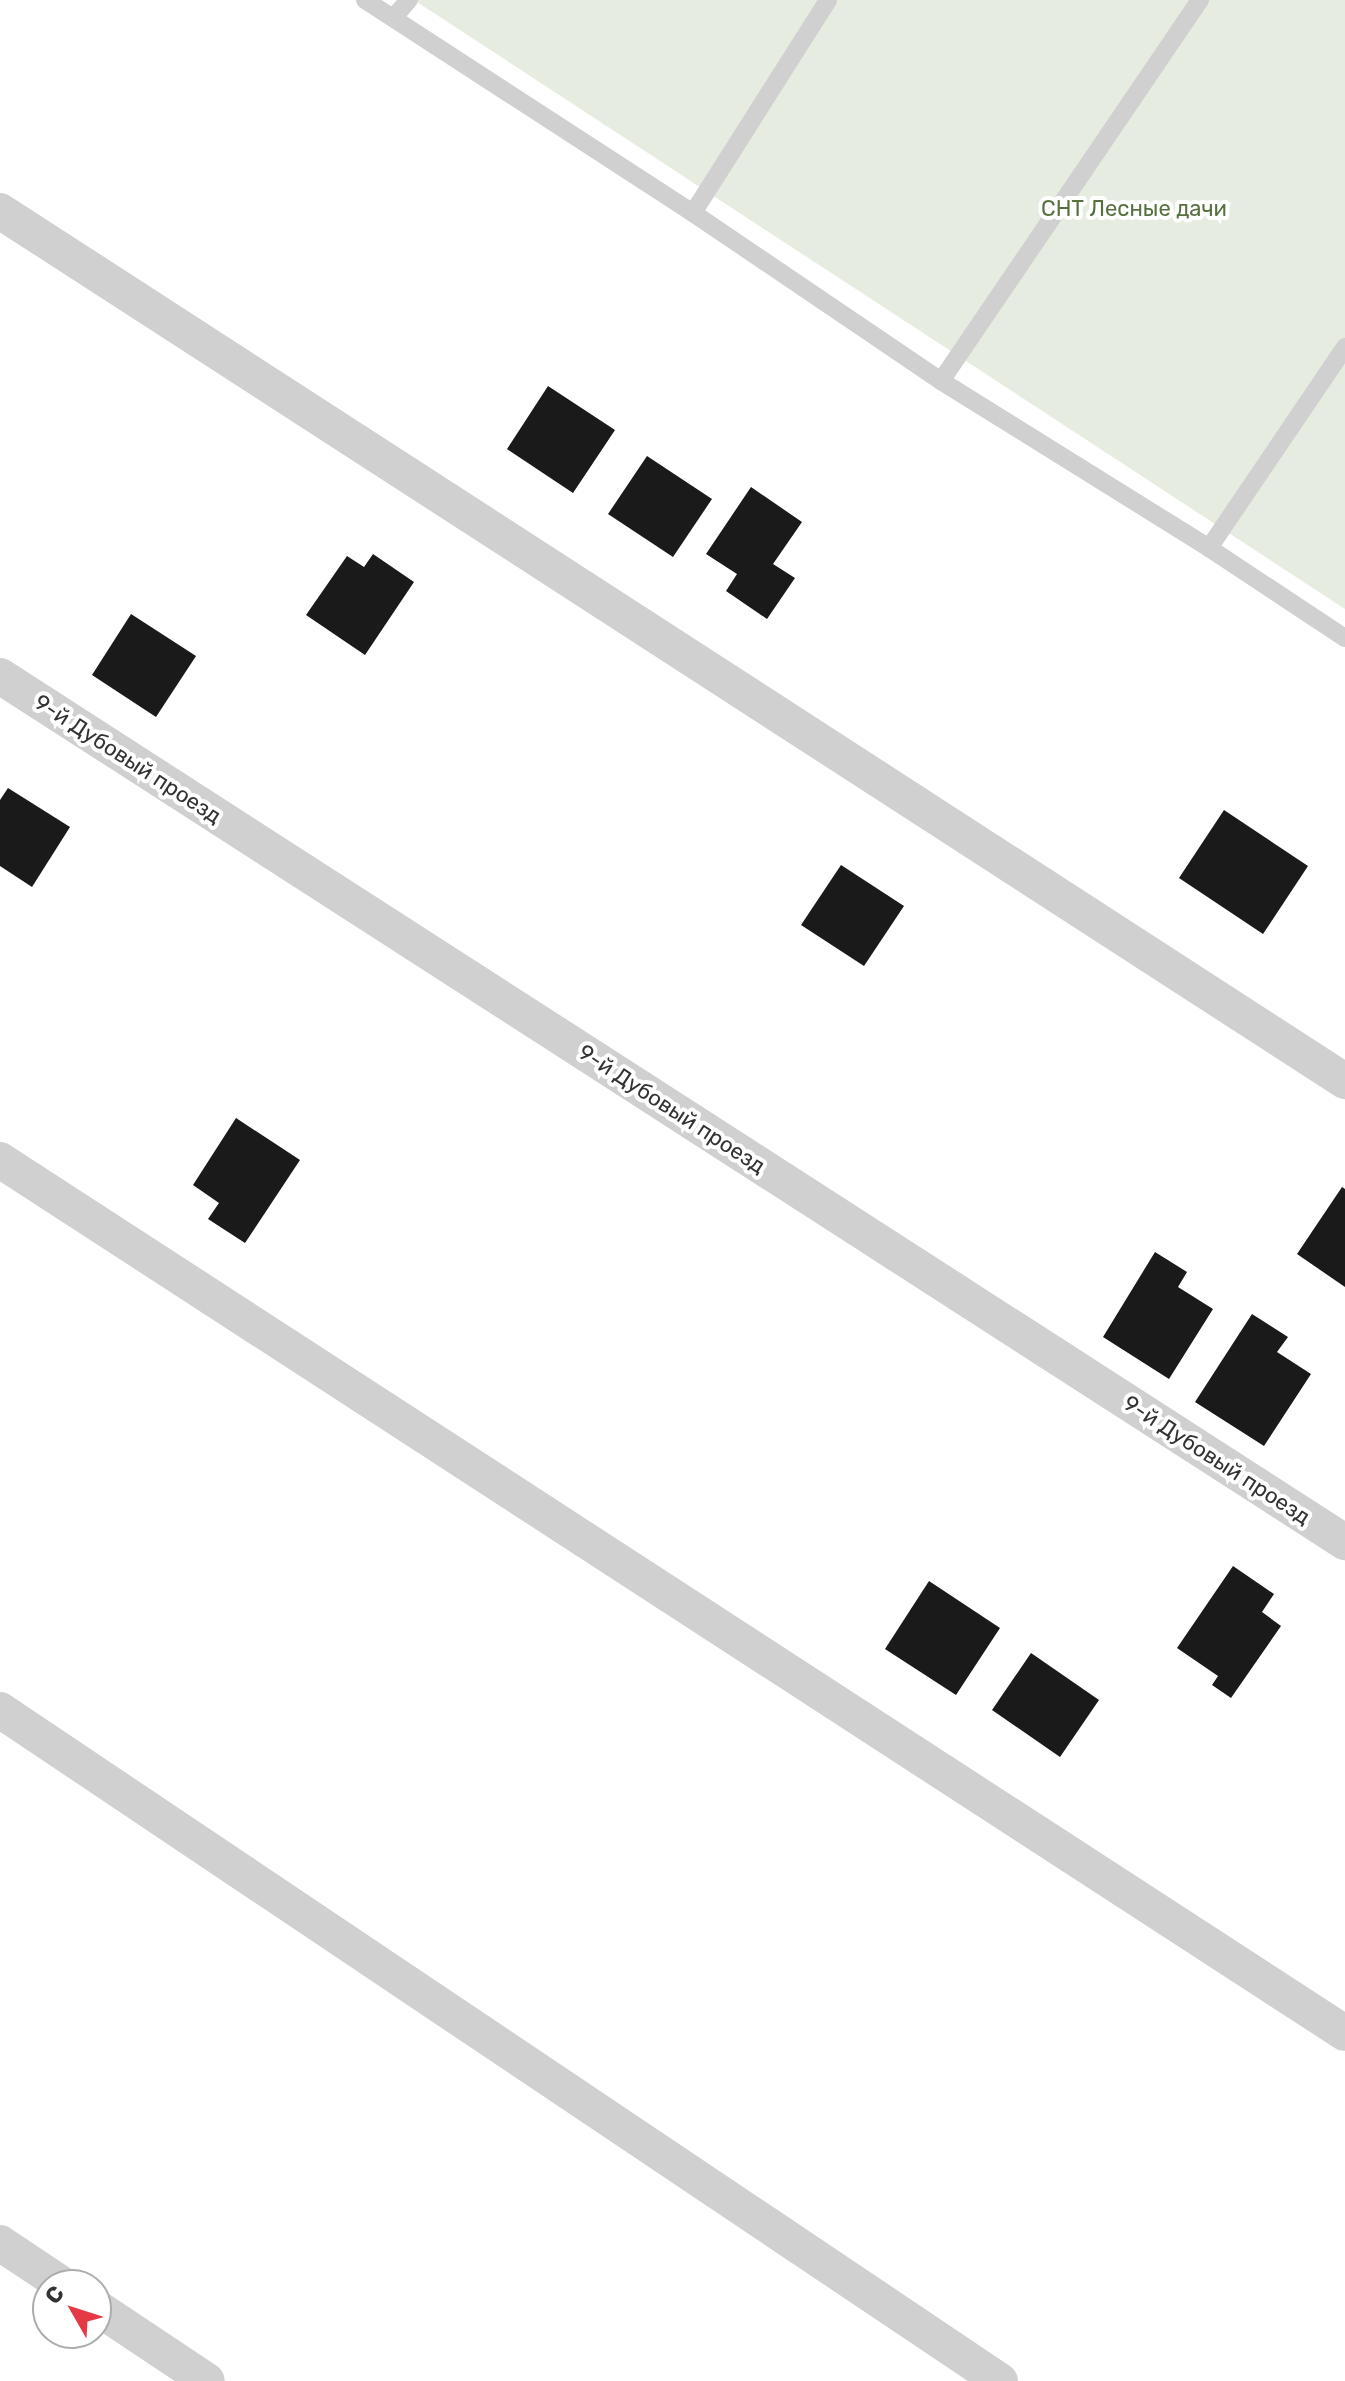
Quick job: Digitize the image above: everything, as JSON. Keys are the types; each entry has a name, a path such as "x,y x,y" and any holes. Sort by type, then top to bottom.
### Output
{"street":[{"path":"0,211 1345,1081"},
{"name":"9-й Дубовый проезд","path":"0,676 1345,1542"},
{"path":"0,1160 1345,2033"},
{"path":"0,1710 1000,2381"},
{"path":"0,2243 39,2269"},
{"path":"112,2318 207,2381"}],"lane":[{"path":"365,0 693,213 941,381 1209,548 1345,638"},
{"path":"394,17 409,0"},
{"path":"693,213 828,0"},
{"path":"941,381 1200,0"},
{"path":"1209,548 1345,347"}],"green space":[{"name":"СНТ Лесные дачи","path":"414,0 1345,0 1345,609"}],"building":[{"path":"548,386 615,430 573,493 507,449"},
{"path":"647,456 712,499 673,557 608,514"},
{"path":"751,487 802,522 773,564 795,578 767,619 726,591 737,574 706,554"},
{"path":"373,554 414,582 365,655 306,615 347,556 364,567"},
{"path":"131,614 196,656 156,717 92,675"},
{"path":"8,788 70,827 32,887 0,866 0,800"},
{"path":"1224,810 1308,866 1263,934 1179,878"},
{"path":"841,865 904,906 864,966 801,925"},
{"path":"236,1118 300,1160 245,1243 208,1219 219,1203 193,1185"},
{"path":"1342,1187 1345,1189 1345,1287 1297,1254"},
{"path":"1155,1252 1187,1272 1178,1287 1213,1309 1169,1379 1103,1337"},
{"path":"1252,1314 1288,1337 1277,1352 1311,1374 1264,1446 1195,1402"},
{"path":"1233,1566 1274,1594 1262,1612 1281,1626 1231,1698 1212,1685 1218,1676 1177,1648"},
{"path":"929,1581 1000,1628 956,1695 885,1649"},
{"path":"1031,1653 1099,1700 1060,1757 992,1710"}]}
